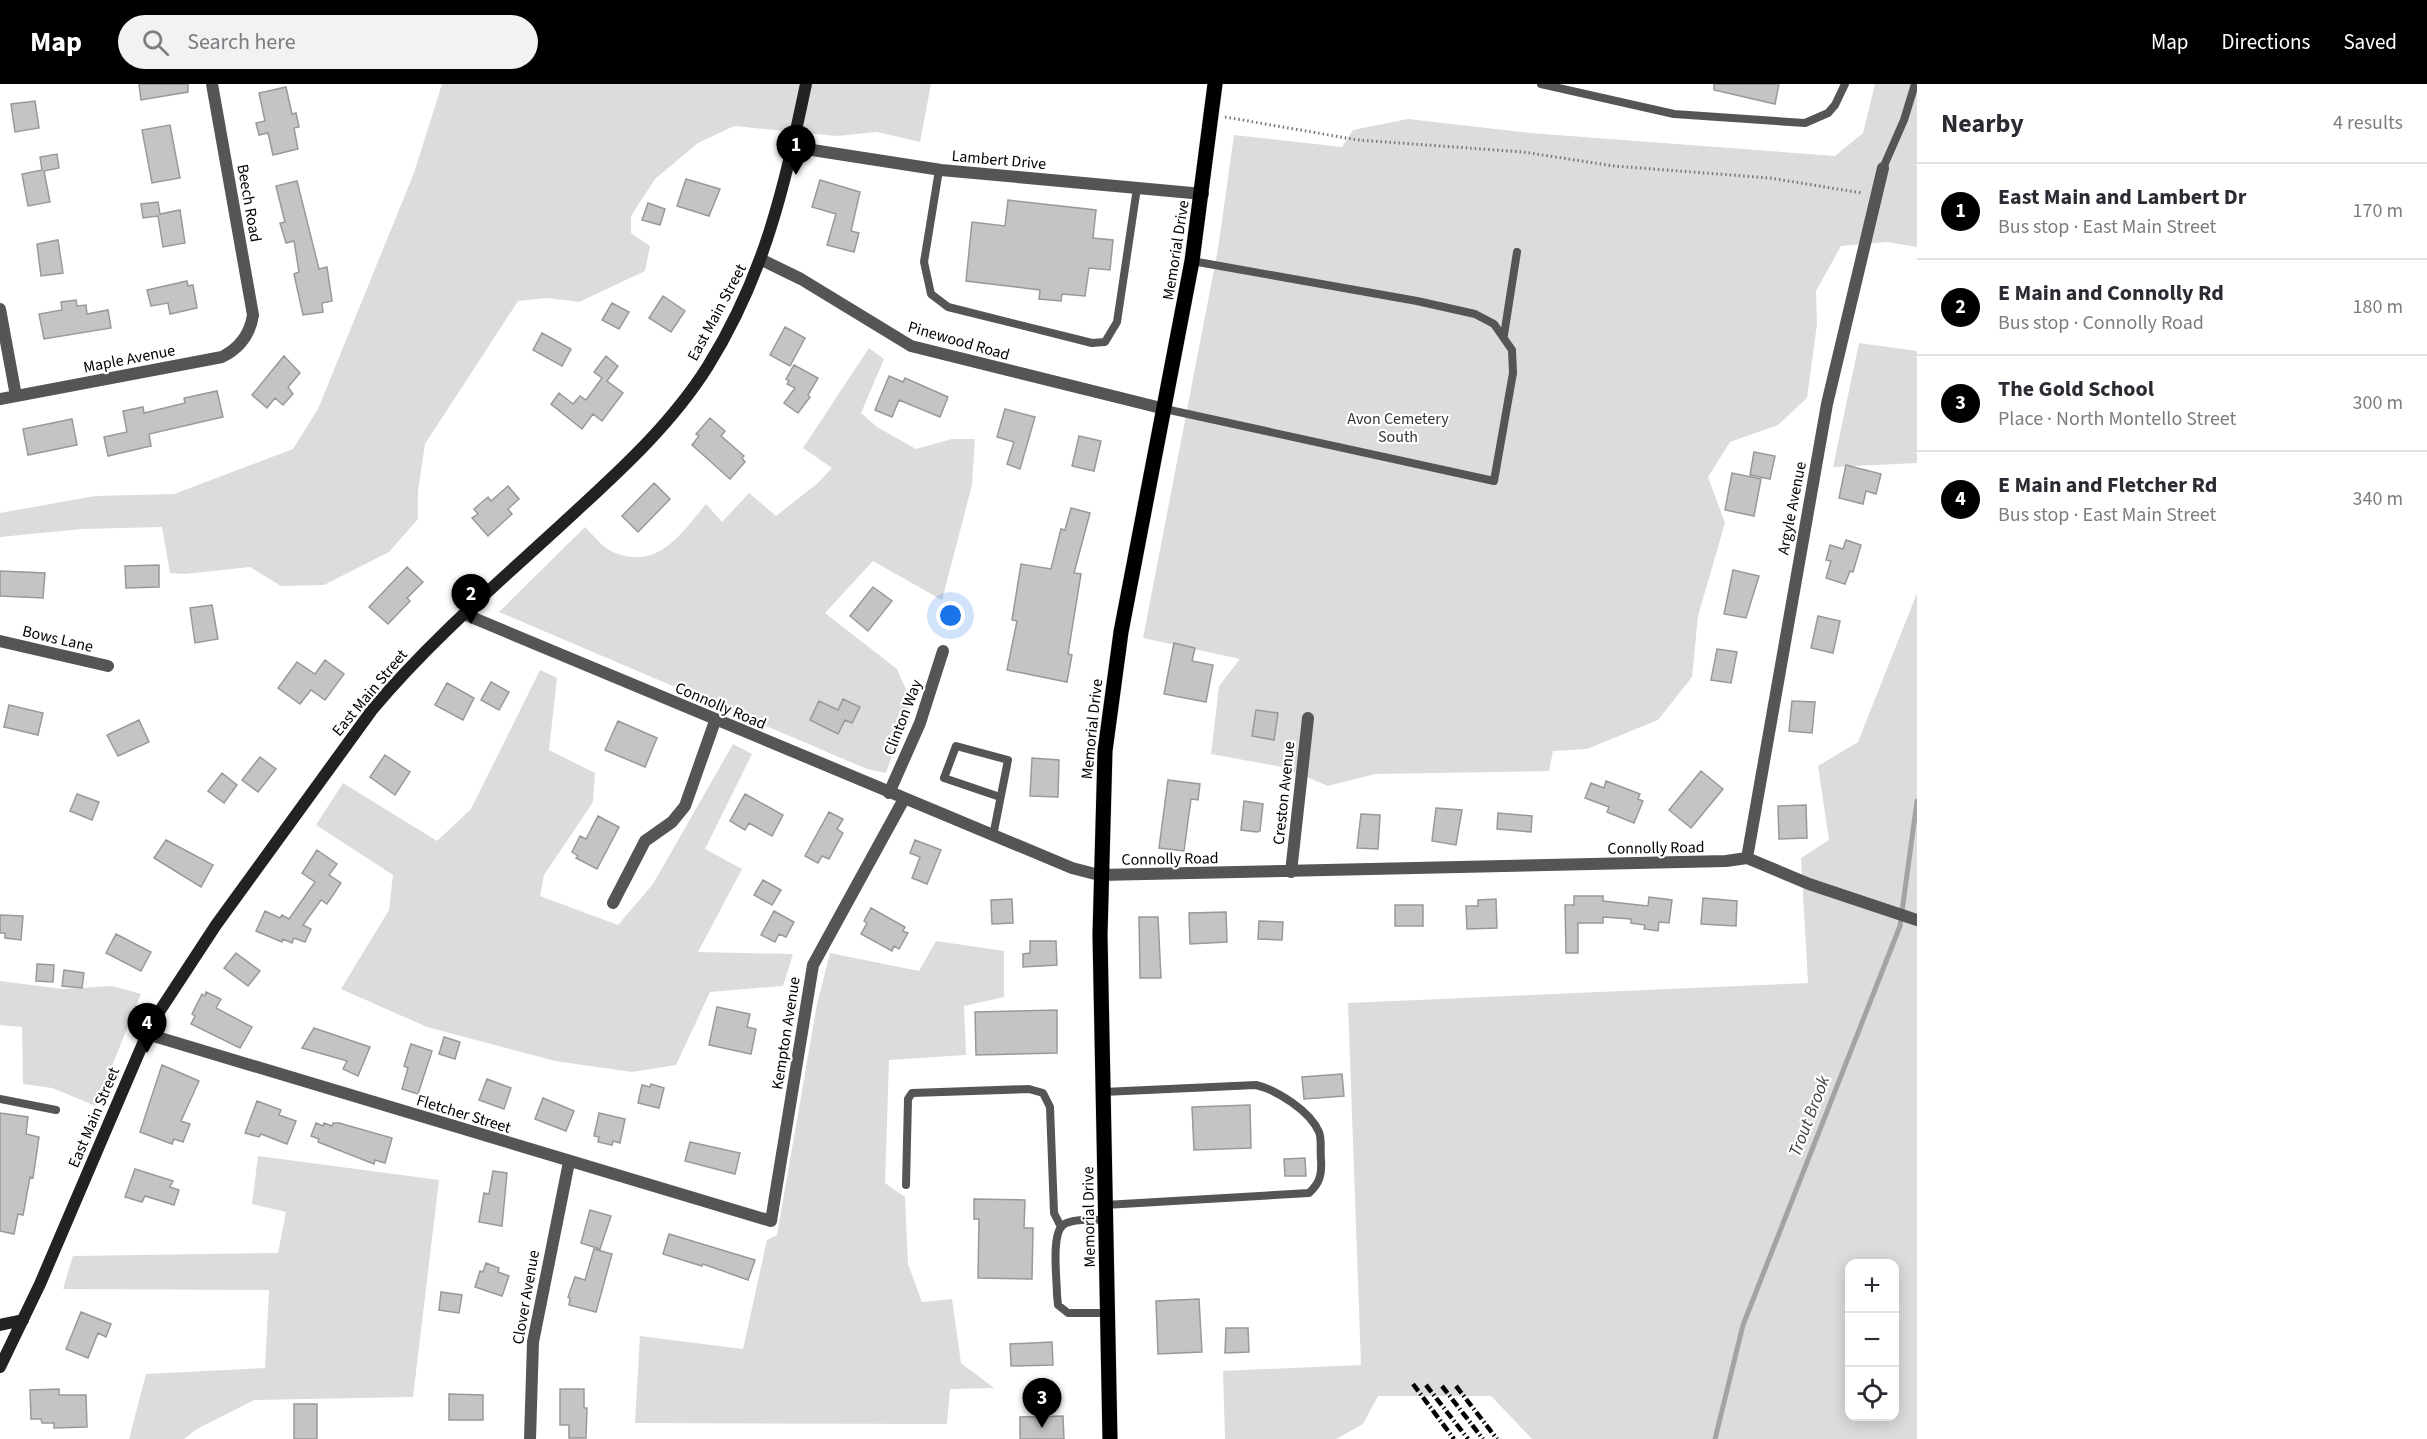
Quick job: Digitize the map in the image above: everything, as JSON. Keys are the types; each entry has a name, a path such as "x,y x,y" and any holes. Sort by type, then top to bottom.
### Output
{"main road":[{"name":"East Main Street","path":"0,1367 23,1320 147,1034 216,925 372,710 409,668 464,614 628,463 669,417 706,368 728,331 762,260 793,147 806,84"},
{"name":"Memorial Drive","path":"1110,1439 1099,875 1105,751 1113,688 1192,261 1203,194 1215,84"},
{"path":"0,1325 23,1320"}],"street":[{"name":"Beech Road","path":"212,84 251,304 251,327"},
{"name":"Lambert Drive","path":"793,147 939,170 1203,194"},
{"name":"Argyle Avenue","path":"1747,858 1827,404 1883,168"},
{"name":"Pinewood Road","path":"762,260 801,279 911,346 1165,409"},
{"path":"0,309 16,396"},
{"name":"Maple Avenue","path":"0,399 222,357 237,347 251,327"},
{"name":"Connolly Road","path":"464,614 993,836 1072,868 1099,875 1726,861 1747,858 1809,884 1907,916"},
{"name":"Bows Lane","path":"0,641 108,666"},
{"name":"Clinton Way","path":"890,793 920,723 943,651"},
{"name":"Creston Avenue","path":"1291,872 1308,718"},
{"path":"613,903 645,841 672,822 685,806 715,721"},
{"name":"Kempton Avenue","path":"771,1221 813,965 904,799"},
{"name":"Fletcher Street","path":"147,1034 771,1221"},
{"name":"Clover Avenue","path":"530,1439 532,1342 569,1162"}],"lane":[{"path":"1541,84 1674,114 1805,123 1828,113 1835,105 1845,84"},
{"path":"1883,168 1904,120 1915,84"},
{"path":"939,170 924,262 930,294 948,307 1092,343 1105,342 1117,322 1137,188"},
{"path":"1504,335 1517,252"},
{"path":"1165,409 1494,481 1513,373 1512,350 1504,335 1494,324 1475,314 1417,301 1192,261"},
{"path":"993,836 1008,760 956,746 944,778 1000,797"},
{"path":"1103,1092 1256,1085 1272,1089 1290,1101 1319,1132 1322,1169 1320,1182 1309,1193 1106,1212 1069,1222 1061,1227 1056,1234 1058,1305 1068,1313 1108,1313"},
{"path":"906,1185 908,1099 912,1093 1029,1089 1043,1093 1050,1107 1054,1213 1061,1227"},
{"path":"0,1099 56,1110"}],"path":[{"path":"1212,115 1358,140 1523,152 1614,166 1770,178 1877,195"}],"green space":[{"path":"442,84 931,84 920,142 877,132 837,136 734,126 698,143 655,179 631,216 631,233 650,246 645,271 579,302 547,298 518,301 425,444 418,491 418,519 389,552 324,585 281,586 250,567 185,574 170,573 162,527 82,529 0,537 0,513 95,496 174,494 293,449 318,409 414,173"},
{"name":"Avon Cemetery South","path":"1875,84 1917,84 1917,247 1887,242 1841,246 1816,291 1817,324 1807,398 1778,425 1730,442 1708,477 1725,523 1698,616 1692,677 1658,720 1587,749 1553,751 1549,771 1375,774 1328,786 1282,767 1211,754 1219,686 1240,659 1143,638 1218,249 1234,135 1342,147 1353,130 1408,119 1530,133 1835,156 1863,133"},
{"path":"1859,343 1917,351 1917,463 1833,467"},
{"path":"869,348 884,359 861,413 877,427 916,449 952,439 975,439 972,485 942,600 873,561 825,613 897,669 911,701 886,773 867,769 499,612 585,527 609,550 629,557 643,557 667,546 706,504 722,522 749,493 776,516 818,483 832,468 803,448"},
{"path":"1917,593 1917,1439 1532,1439 1491,1396 1378,1396 1363,1424 1336,1439 1225,1439 1223,1371 1361,1365 1348,1003 1808,983 1801,858 1829,840 1818,766 1858,742"},
{"path":"540,670 557,678 549,750 595,773 593,802 544,875 540,896 618,925 653,884 733,744 752,754 705,849 742,869 698,952 793,954 783,986 710,992 676,1065 632,1072 555,1061 427,1027 341,989 389,910 393,875 316,825 343,783 437,841 471,809"},
{"path":"936,941 1004,951 1004,997 964,1006 966,1055 889,1060 885,1183 905,1197 908,1264 922,1302 952,1299 961,1363 994,1388 950,1389 947,1424 635,1423 640,1336 743,1349 767,1240 777,1235 817,1004 830,953 919,971"},
{"path":"0,981 63,989 112,986 141,994 96,1106 52,1088 23,1084 22,1027 0,1025"},
{"path":"258,1156 439,1180 413,1397 254,1400 197,1429 184,1439 129,1439 146,1374 265,1368 269,1290 63,1289 73,1256 278,1253 286,1212 252,1204"}],"building":[{"path":"139,84 188,84 188,92 141,100"},
{"path":"1714,84 1779,84 1775,104 1714,90"},
{"path":"286,87 292,114 296,113 299,127 294,128 298,149 273,155 268,133 259,135 256,123 265,121 259,93"},
{"path":"35,101 39,128 15,132 11,104"},
{"path":"170,125 180,178 152,183 142,130"},
{"path":"57,154 59,168 44,171 50,202 28,206 22,174 42,170 40,157"},
{"path":"686,179 720,189 709,216 677,206"},
{"path":"820,180 860,192 851,231 859,233 854,252 827,245 836,214 812,207"},
{"path":"297,181 319,269 327,267 332,301 322,303 323,312 303,315 294,274 299,272 294,241 286,243 280,223 285,222 276,186"},
{"path":"1008,200 1096,210 1093,238 1113,240 1110,270 1089,268 1085,296 1062,294 1061,301 1039,299 1040,290 966,281 972,222 1005,226"},
{"path":"158,202 160,214 180,210 185,243 163,247 158,216 143,218 141,204"},
{"path":"648,203 665,209 660,225 642,220"},
{"path":"58,240 63,273 41,276 37,244"},
{"path":"187,281 188,286 193,285 197,308 170,314 168,303 151,306 147,290"},
{"path":"663,296 685,311 671,332 649,318"},
{"path":"76,300 77,306 86,305 87,314 108,310 111,328 44,339 39,314 62,310 61,302"},
{"path":"612,303 629,312 619,329 602,320"},
{"path":"785,327 805,338 790,366 770,355"},
{"path":"542,333 571,349 562,366 533,350"},
{"path":"284,356 300,373 288,387 293,394 283,405 275,398 267,408 252,395"},
{"path":"606,356 618,366 607,381 623,393 602,421 593,414 582,429 551,404 559,393 573,404 580,396 586,400 602,378 594,372"},
{"path":"794,365 818,378 808,395 810,397 798,413 784,403 795,388 787,384 789,381 786,379"},
{"path":"889,376 903,382 905,378 948,397 940,417 899,400 892,417 875,410"},
{"path":"217,391 223,417 149,434 151,446 108,456 104,437 127,432 123,411 143,407 144,413 185,403 184,398"},
{"path":"1005,409 1035,417 1020,469 1007,464 1014,442 997,437"},
{"path":"710,418 725,431 721,436 744,456 742,458 745,462 730,479 692,445 699,436 696,434"},
{"path":"72,419 77,445 28,455 23,429"},
{"path":"1079,436 1101,441 1094,471 1072,466"},
{"path":"1754,452 1775,456 1770,479 1750,475"},
{"path":"1846,465 1881,474 1876,494 1866,491 1863,504 1839,498"},
{"path":"1732,473 1761,479 1754,516 1725,510"},
{"path":"654,483 670,499 638,532 622,516"},
{"path":"508,486 519,499 508,509 512,514 488,536 472,518 478,514 474,509 488,497 491,501"},
{"path":"1071,508 1090,513 1074,573 1081,574 1068,654 1072,655 1067,682 1007,670 1017,621 1012,620 1021,564 1051,569 1061,529 1065,530"},
{"path":"1846,540 1861,545 1853,572 1850,571 1845,584 1826,578 1831,561 1826,560 1830,545 1843,549"},
{"path":"159,565 159,587 126,588 125,566"},
{"path":"407,567 423,582 407,598 410,601 388,624 369,607"},
{"path":"1733,570 1759,576 1746,618 1724,614"},
{"path":"0,571 45,573 43,598 0,596"},
{"path":"873,587 892,601 868,631 850,616"},
{"path":"212,605 218,639 195,643 190,608"},
{"path":"1818,616 1840,621 1833,653 1811,648"},
{"path":"1174,643 1195,648 1192,661 1213,665 1206,702 1164,694"},
{"path":"1717,649 1737,652 1731,683 1711,680"},
{"path":"325,660 344,674 325,700 311,690 300,704 278,688 297,662 315,674"},
{"path":"491,682 509,692 499,710 481,700"},
{"path":"447,683 474,698 463,720 435,705"},
{"path":"843,699 860,707 852,723 845,720 838,734 810,720 819,701 838,710"},
{"path":"1792,701 1815,702 1812,733 1789,731"},
{"path":"9,705 43,713 38,735 4,727"},
{"path":"1256,710 1278,713 1274,740 1252,736"},
{"path":"139,720 149,742 118,756 107,735"},
{"path":"618,721 657,738 645,767 605,750"},
{"path":"385,755 410,772 395,795 370,777"},
{"path":"260,757 276,769 258,792 242,780"},
{"path":"1032,758 1059,760 1058,797 1030,796"},
{"path":"1701,771 1723,789 1691,828 1669,810"},
{"path":"222,773 237,785 224,803 208,791"},
{"path":"1168,780 1200,784 1198,800 1191,799 1184,851 1159,848"},
{"path":"1606,781 1640,794 1638,799 1643,801 1634,823 1607,812 1609,807 1585,798 1591,783 1604,788"},
{"path":"77,794 99,802 92,820 70,811"},
{"path":"745,794 783,815 772,836 749,823 745,830 730,821"},
{"path":"1244,801 1263,804 1260,831 1241,830"},
{"path":"1806,805 1807,838 1779,839 1778,806"},
{"path":"1436,808 1462,810 1456,845 1432,841"},
{"path":"829,812 843,819 837,829 843,833 829,859 822,856 818,863 805,856"},
{"path":"1498,813 1532,816 1531,832 1497,829"},
{"path":"1361,814 1380,815 1378,849 1357,848"},
{"path":"598,816 619,827 597,869 576,858 578,856 572,852 580,836 586,839"},
{"path":"166,840 213,865 201,887 154,858"},
{"path":"915,840 941,850 927,884 912,878 920,857 910,853"},
{"path":"317,850 337,864 329,875 341,883 327,904 321,900 303,925 311,929 305,942 294,938 292,943 283,939 282,942 256,931 265,911 280,918 282,915 289,919 315,882 302,873"},
{"path":"763,880 781,890 772,905 754,895"},
{"path":"1574,896 1603,896 1603,901 1648,906 1649,897 1672,900 1669,923 1659,922 1658,931 1644,929 1645,925 1631,923 1631,919 1603,917 1603,923 1578,923 1578,953 1566,953 1565,905 1574,905"},
{"path":"1703,898 1737,901 1736,926 1701,924"},
{"path":"1012,899 1013,923 992,924 991,900"},
{"path":"1496,899 1497,928 1467,929 1466,906 1478,906 1478,900"},
{"path":"1395,905 1423,905 1423,926 1395,926"},
{"path":"871,908 905,927 903,931 908,933 899,949 894,946 892,951 861,934 867,923 864,921"},
{"path":"774,911 794,922 786,937 779,934 775,942 761,935"},
{"path":"1226,912 1227,942 1190,944 1189,913"},
{"path":"0,915 23,916 21,940 5,938 5,933 0,933"},
{"path":"1139,917 1158,917 1161,978 1140,978"},
{"path":"1259,921 1283,922 1282,940 1258,939"},
{"path":"116,934 151,952 141,971 106,953"},
{"path":"1030,941 1056,941 1057,965 1023,967 1023,954 1030,953"},
{"path":"236,953 260,971 248,986 224,968"},
{"path":"37,964 54,965 53,982 36,981"},
{"path":"64,970 84,973 82,988 62,986"},
{"path":"206,992 221,999 216,1008 252,1027 240,1048 191,1024 195,1016 192,1014 202,994 205,996"},
{"path":"717,1007 750,1014 747,1027 756,1029 751,1054 709,1045"},
{"path":"1057,1010 1057,1053 976,1055 975,1012"},
{"path":"314,1028 370,1047 358,1076 343,1069 347,1061 302,1048"},
{"path":"444,1037 460,1042 455,1059 439,1054"},
{"path":"411,1044 432,1051 418,1094 402,1089 408,1068 404,1066"},
{"path":"162,1065 199,1081 181,1121 190,1124 183,1142 174,1139 172,1144 140,1132"},
{"path":"1342,1074 1344,1096 1304,1099 1302,1077"},
{"path":"487,1079 511,1088 504,1109 479,1100"},
{"path":"651,1084 664,1088 659,1108 638,1103 642,1085 650,1087"},
{"path":"543,1098 574,1111 566,1131 535,1119"},
{"path":"257,1101 281,1110 279,1115 296,1121 287,1144 261,1134 259,1137 245,1133"},
{"path":"1250,1105 1251,1148 1194,1150 1192,1107"},
{"path":"0,1113 28,1117 26,1134 39,1137 33,1178 30,1177 23,1215 18,1214 14,1234 0,1231"},
{"path":"599,1113 625,1119 620,1143 613,1141 612,1145 598,1142 599,1137 594,1136"},
{"path":"316,1123 332,1126 333,1123 339,1123 392,1138 385,1163 375,1160 374,1164 318,1142 319,1139 311,1136"},
{"path":"690,1142 740,1153 735,1174 685,1161"},
{"path":"1305,1158 1306,1176 1285,1176 1284,1159"},
{"path":"135,1169 173,1181 170,1187 179,1190 174,1205 145,1196 142,1202 125,1197"},
{"path":"493,1171 507,1173 502,1226 479,1222 484,1193 489,1194"},
{"path":"974,1199 1025,1200 1024,1228 1033,1228 1032,1279 978,1278 979,1219 974,1219"},
{"path":"590,1210 611,1216 600,1249 581,1243"},
{"path":"669,1234 755,1260 748,1280 703,1264 702,1266 663,1254"},
{"path":"594,1249 612,1254 596,1312 569,1305 570,1298 568,1297 575,1277 585,1280"},
{"path":"486,1263 499,1268 498,1272 509,1276 502,1296 475,1287 480,1271 483,1272"},
{"path":"441,1292 462,1295 459,1313 439,1310"},
{"path":"1199,1299 1202,1352 1158,1354 1156,1301"},
{"path":"81,1312 111,1324 106,1337 98,1333 88,1358 66,1349"},
{"path":"1226,1328 1248,1328 1249,1352 1225,1353"},
{"path":"1052,1342 1053,1365 1011,1366 1010,1344"},
{"path":"59,1389 59,1395 86,1395 87,1427 54,1428 54,1423 42,1423 41,1419 31,1419 30,1390"},
{"path":"560,1389 584,1389 584,1408 587,1408 586,1438 569,1438 569,1425 560,1425"},
{"path":"449,1394 483,1395 483,1420 449,1420"},
{"path":"294,1404 317,1404 317,1439 294,1439"},
{"path":"1063,1416 1064,1439 1020,1439 1020,1417"}],"waterway":[{"name":"Trout Brook","path":"1715,1439 1743,1325 1900,926 1917,801"}],"railway":[{"path":"1413,1384 1454,1439"},
{"path":"1426,1385 1468,1439"},
{"path":"1442,1386 1483,1439"},
{"path":"1456,1386 1497,1439"}],"place":[{"name":"East Main and Lambert Dr","path":"796,175"},
{"name":"E Main and Connolly Rd","path":"471,624"},
{"name":"E Main and Fletcher Rd","path":"147,1053"},
{"name":"The Gold School","path":"1042,1428"}]}
